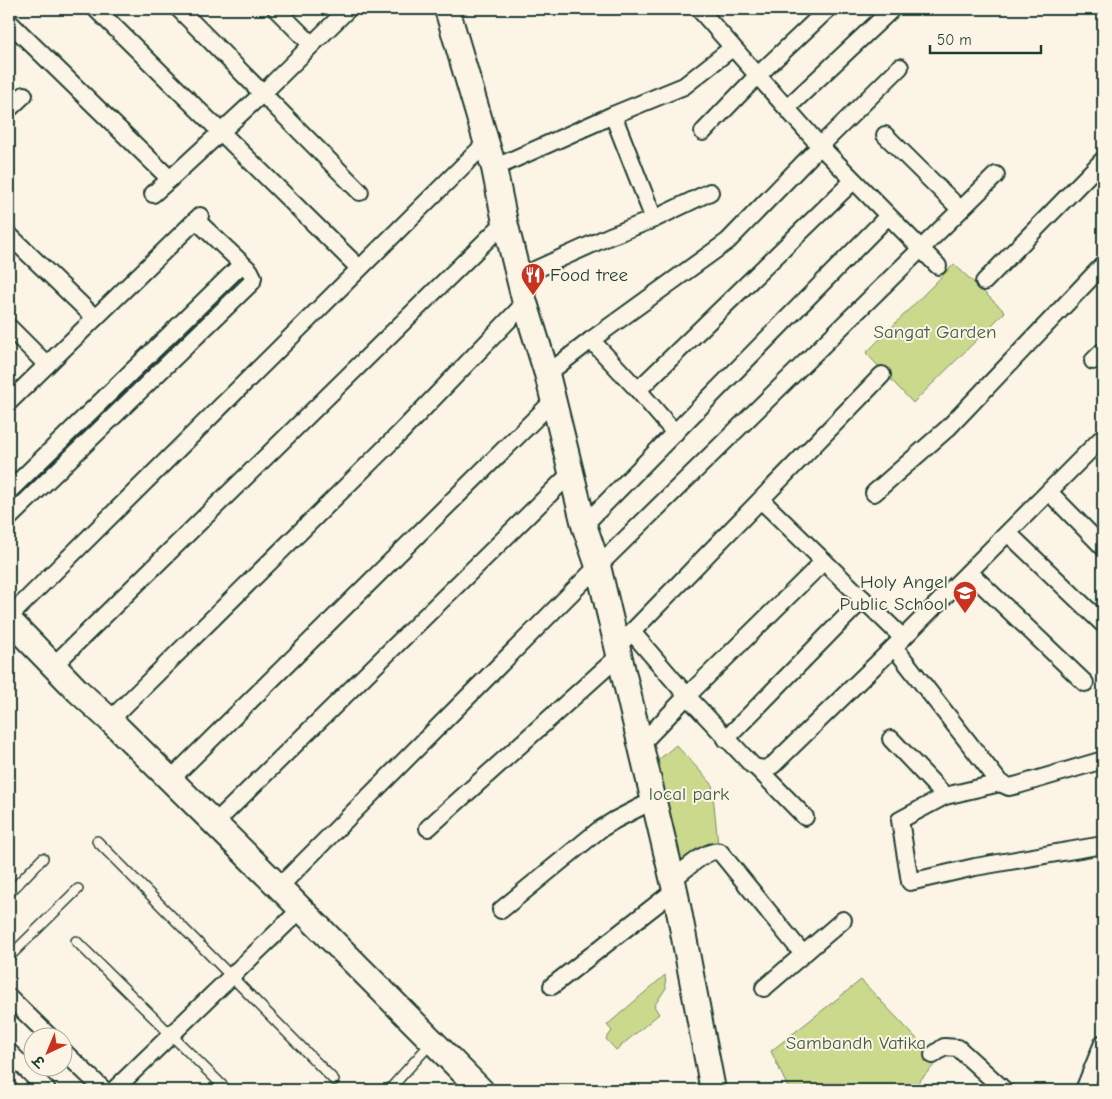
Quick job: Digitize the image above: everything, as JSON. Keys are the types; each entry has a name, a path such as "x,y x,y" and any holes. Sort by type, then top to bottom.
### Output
{"street":[{"path":"96,9 359,268"},
{"path":"179,9 360,192"},
{"path":"276,9 312,44"},
{"path":"154,194 263,93 348,9"},
{"path":"447,9 494,168 525,303 546,374 584,524 623,644 641,744 674,884 713,1090"},
{"path":"699,9 820,146 938,266"},
{"path":"703,132 757,76 828,9"},
{"path":"787,108 890,11"},
{"path":"9,22 170,180"},
{"path":"494,168 613,115 684,86 732,48"},
{"path":"546,374 728,241 900,67"},
{"path":"9,109 24,95"},
{"path":"613,115 654,218"},
{"path":"886,136 960,209"},
{"path":"482,1090 110,720 78,691 9,619 487,142"},
{"path":"984,282 1103,160"},
{"path":"279,887 598,566 996,175"},
{"path":"638,390 853,181"},
{"path":"519,277 710,192"},
{"path":"584,524 888,216"},
{"path":"9,402 198,218 253,277 252,282 9,518"},
{"path":"54,664 505,222"},
{"path":"9,235 95,318"},
{"path":"9,491 242,264"},
{"path":"874,494 948,428 1103,265"},
{"path":"110,720 399,434 525,303"},
{"path":"9,327 46,365"},
{"path":"590,340 638,390 675,433"},
{"path":"428,828 623,644 882,375"},
{"path":"170,780 553,401"},
{"path":"757,768 765,769 773,765 899,643 1103,437"},
{"path":"214,823 571,473"},
{"path":"1049,492 1103,547"},
{"path":"761,500 863,599 899,643 1000,783 1009,787 1018,785 1103,760"},
{"path":"1008,533 1103,624"},
{"path":"641,744 824,561"},
{"path":"969,572 1085,683"},
{"path":"726,738 863,599"},
{"path":"623,644 687,696 805,817"},
{"path":"891,739 944,796"},
{"path":"1000,783 944,796 900,820 910,882 975,867 1103,845"},
{"path":"501,910 599,830 654,800"},
{"path":"552,986 674,884 706,853 716,850 720,852 803,954"},
{"path":"114,1090 301,909"},
{"path":"764,988 843,920"},
{"path":"9,997 39,1026"},
{"path":"1084,1090 1103,1043"},
{"path":"933,1055 944,1047 958,1048 1004,1090"},
{"path":"9,1052 47,1090"},
{"path":"72,1060 104,1090"}],"lane":[{"path":"97,841 334,1080"},
{"path":"9,893 43,858"},
{"path":"9,957 78,889"},
{"path":"76,941 227,1090"},
{"path":"389,1090 433,1041"}],"green space":[{"name":"Sangat Garden","path":"954,264 1005,312 913,403 866,353"},
{"name":"local park","path":"676,745 712,784 718,845 683,869 656,762"},
{"path":"665,975 666,988 654,1006 659,1014 616,1050 606,1039 612,1031 607,1025"},
{"name":"Sambandh Vatika","path":"861,980 938,1061 911,1090 789,1090 771,1051"}],"place":[{"name":"Food tree","path":"533,296"},
{"name":"Holy Angel Public School","path":"965,614"}]}
